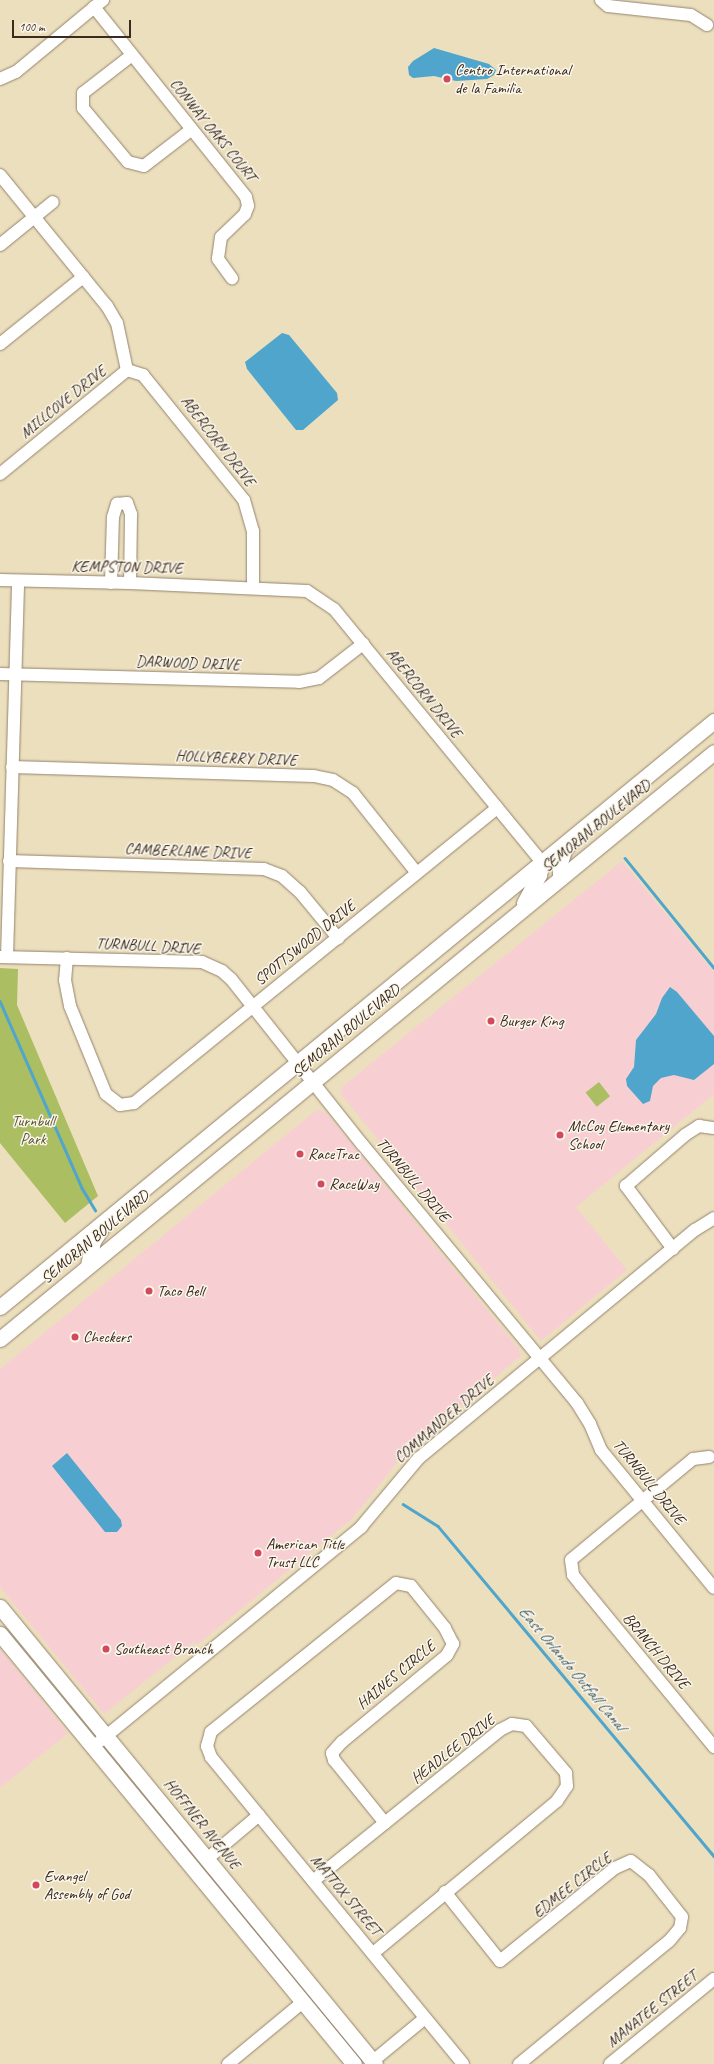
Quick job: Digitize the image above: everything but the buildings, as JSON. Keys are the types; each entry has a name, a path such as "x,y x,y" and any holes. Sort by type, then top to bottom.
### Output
{"main road":[{"name":"SEMORAN BOULEVARD","path":"0,1307 714,721"},
{"name":"SEMORAN BOULEVARD","path":"0,1339 714,752"},
{"path":"560,878 560,863 564,850 582,829"},
{"path":"518,912 533,888 542,862"},
{"path":"88,1266 93,1241 107,1219"},
{"name":"HOFFNER AVENUE","path":"0,1607 374,2063"},
{"path":"0,1634 94,1746 354,2064"},
{"path":"303,2002 314,2005 354,2055 362,2060 374,2063"}],"street":[{"path":"601,0 608,6 690,15 707,25"},
{"path":"0,79 16,72 99,4"},
{"name":"CONWAY OAKS COURT","path":"99,4 132,55 246,197 248,206 245,214 221,237 218,258 232,278"},
{"path":"132,55 83,93 83,108 128,162 144,166 191,130"},
{"path":"1,175 83,277 117,323 127,370"},
{"path":"0,245 53,202"},
{"path":"0,344 83,277"},
{"name":"MILLCOVE DRIVE","path":"0,474 127,370"},
{"name":"ABERCORN DRIVE","path":"127,370 143,375 244,500 254,531 253,587 307,591 334,609 496,808 542,862"},
{"path":"111,583 113,517 117,504 127,503 131,514 130,583"},
{"name":"KEMPSTON DRIVE","path":"0,580 253,587"},
{"path":"3,957 12,767 18,581"},
{"name":"DARWOOD DRIVE","path":"0,674 299,682 319,678 363,644"},
{"name":"HOLLYBERRY DRIVE","path":"12,767 314,776 333,780 353,793 416,872"},
{"name":"SPOTTSWOOD DRIVE","path":"67,958 65,980 70,1006 106,1094 120,1105 134,1103 496,808"},
{"name":"CAMBERLANE DRIVE","path":"8,861 264,869 282,876 300,892 338,938"},
{"name":"TURNBULL DRIVE","path":"3,957 202,962 222,971 253,1006 297,1063 577,1403 590,1424 601,1450 714,1588"},
{"path":"672,1249 626,1186 685,1135 699,1126 714,1128"},
{"name":"COMMANDER DRIVE","path":"94,1746 341,1544 377,1510 405,1472 419,1458 672,1249 714,1218"},
{"path":"642,1499 693,1460 709,1457"},
{"name":"BRANCH DRIVE","path":"642,1499 571,1560 573,1574 714,1746"},
{"name":"HAINES CIRCLE","path":"207,1746 211,1732 386,1588 396,1583 411,1586 445,1628 453,1644 446,1655 342,1742 332,1753 334,1760 385,1823"},
{"name":"HEADLEE DRIVE","path":"313,1881 500,1730 512,1724 526,1726 566,1773 567,1786 557,1801 372,1953"},
{"name":"MATTOX STREET","path":"207,1746 211,1757 463,2064"},
{"path":"207,1859 259,1815"},
{"name":"EDMEE CIRCLE","path":"445,1892 500,1961 615,1868 631,1861 649,1875 682,1917 680,1928 668,1941 519,2064"},
{"name":"MANATEE STREET","path":"610,2064 714,1979"},
{"path":"228,2064 303,2002"},
{"path":"374,2063 425,2018"}],"shaded area":[{"name":"McCoy Elementary School","path":"622,861 714,972 714,1094 576,1207 627,1270 541,1341 340,1093 343,1086"},
{"path":"319,1110 326,1113 519,1349 521,1356 407,1450 353,1518 197,1645 194,1642 104,1714 0,1587 0,1369 314,1112"},
{"path":"0,1649 68,1733 0,1788"}],"green space":[{"name":"Turnbull Park","path":"0,968 18,969 17,1005 98,1196 65,1223 0,1143"},
{"path":"599,1082 610,1096 597,1107 586,1092"}],"water":[{"path":"434,48 489,64 496,70 494,75 487,79 456,81 434,76 413,78 409,75 408,67 413,61"},
{"path":"282,333 289,335 337,393 338,400 303,430 296,430 247,369 245,362"},
{"path":"670,987 677,992 714,1036 714,1064 694,1080 674,1075 661,1078 653,1086 650,1101 643,1104 627,1086 626,1079 634,1067 636,1040 656,1014 662,998"},
{"path":"67,1453 121,1520 122,1526 117,1532 105,1532 52,1466"}],"waterway":[{"path":"625,858 714,968"},
{"name":"East Orlando Outfall Canal","path":"0,1001 82,1188 95,1210"},
{"name":"East Orlando Outfall Canal","path":"403,1504 438,1526 714,1856"}],"place":[{"name":"Centro International de la Familia","path":"447,79"},
{"name":"Burger King","path":"491,1021"},
{"name":"McCoy Elementary School","path":"560,1135"},
{"name":"RaceTrac","path":"300,1154"},
{"name":"RaceWay","path":"321,1184"},
{"name":"Taco Bell","path":"149,1291"},
{"name":"Checkers","path":"75,1337"},
{"name":"American Title Trust LLC","path":"258,1553"},
{"name":"Southeast Branch","path":"106,1649"},
{"name":"Evangel Assembly of God","path":"36,1885"}]}
